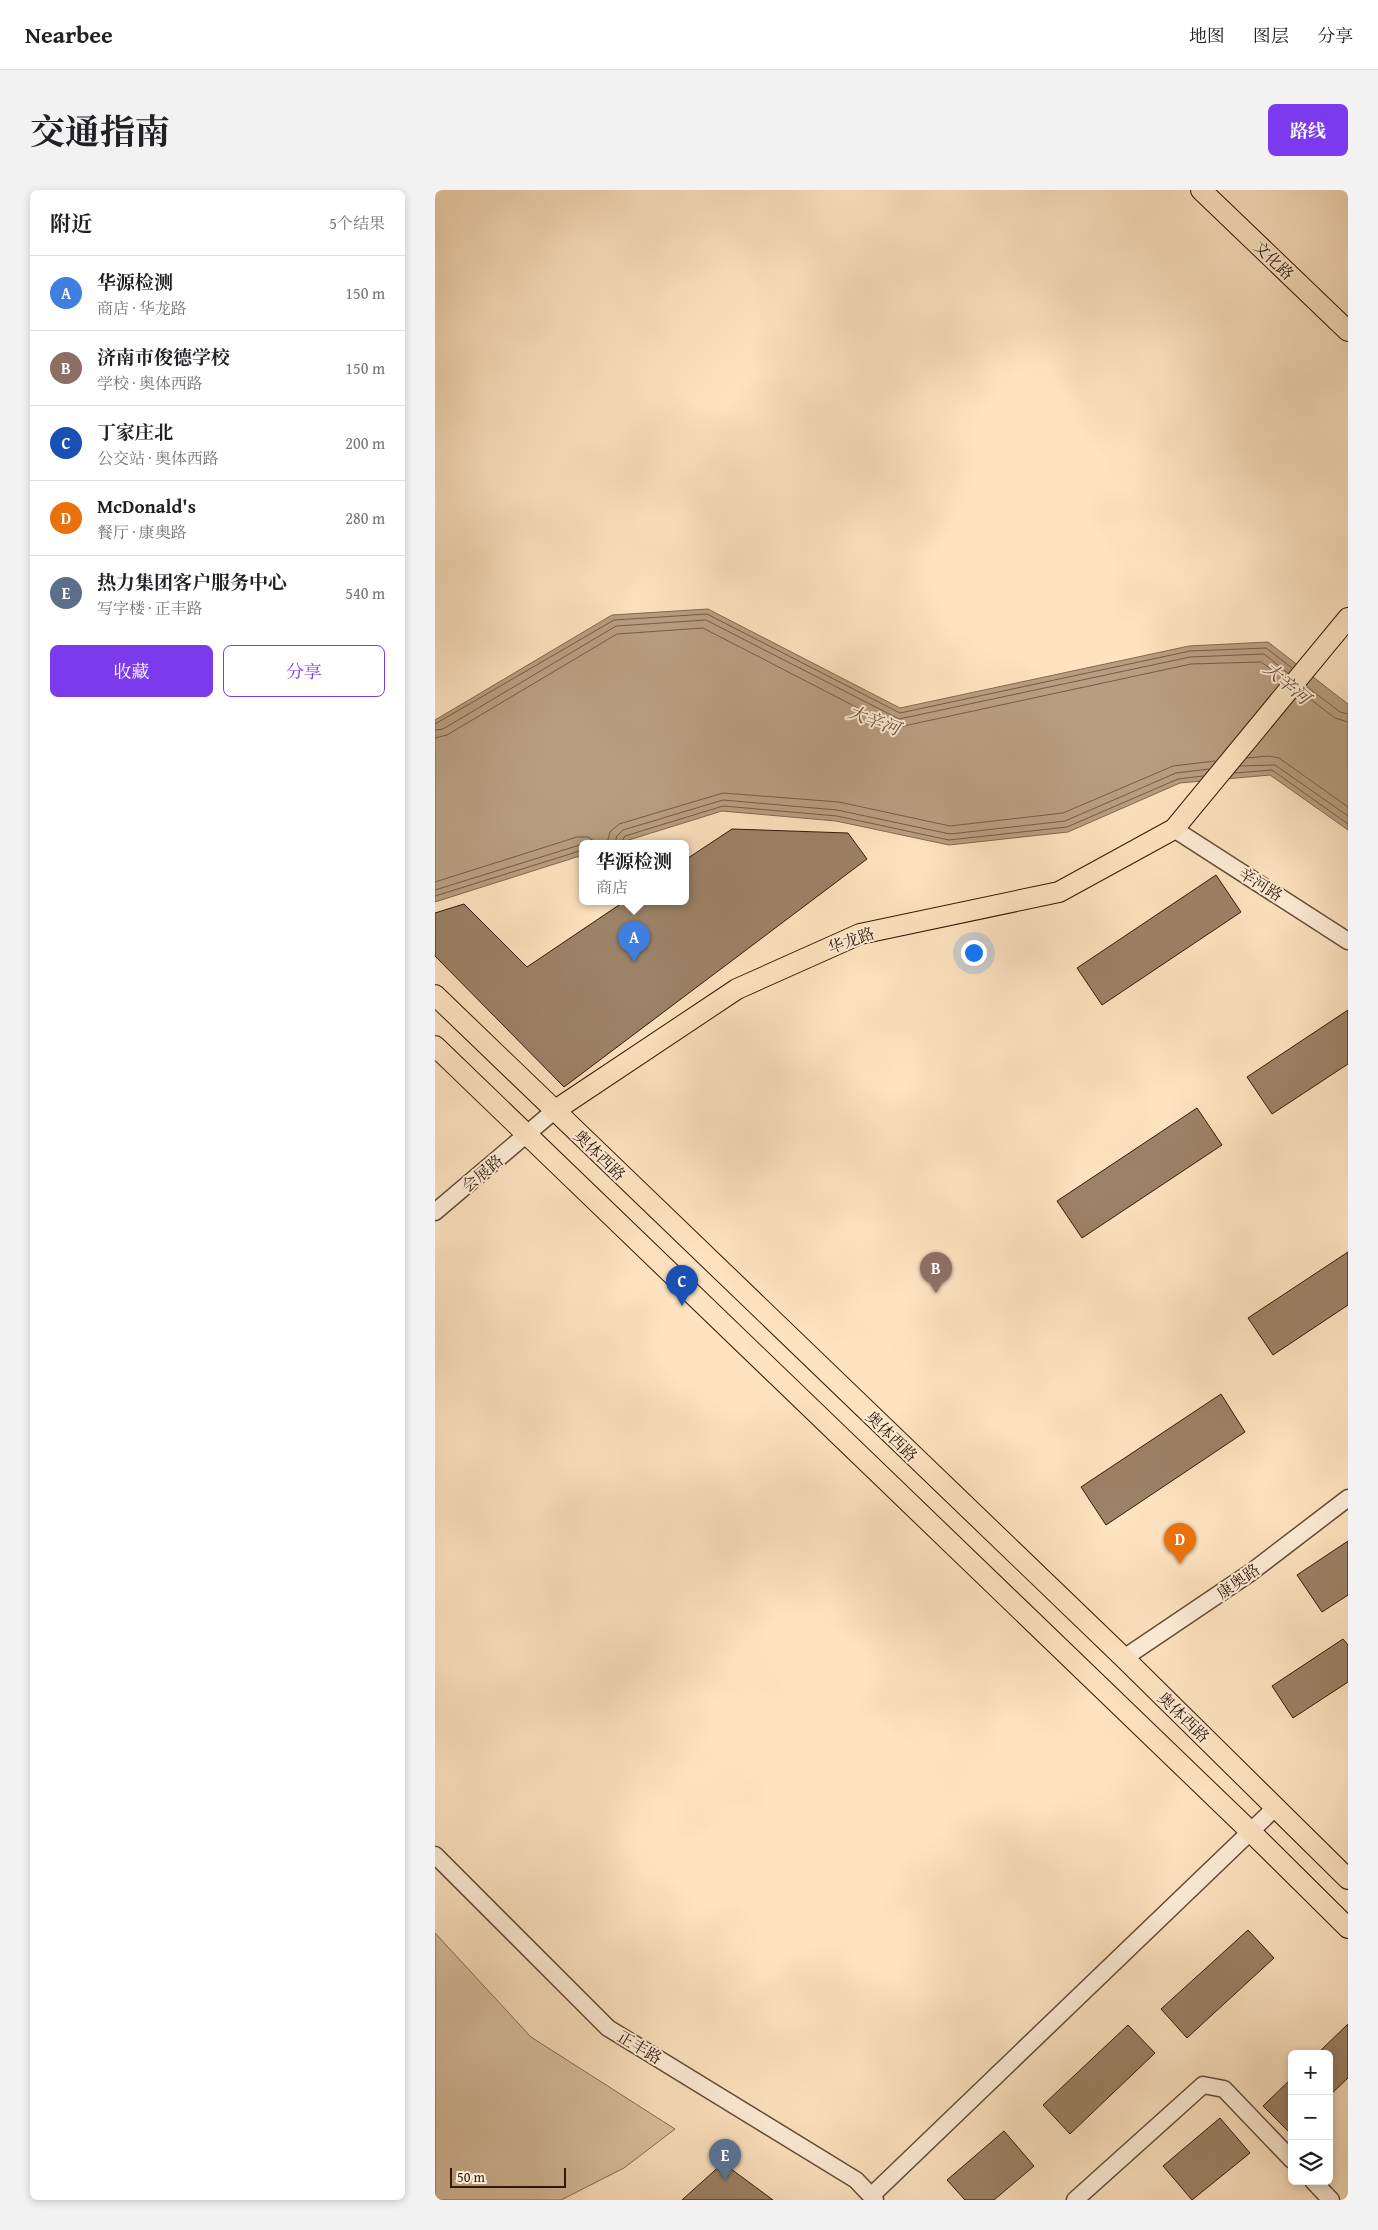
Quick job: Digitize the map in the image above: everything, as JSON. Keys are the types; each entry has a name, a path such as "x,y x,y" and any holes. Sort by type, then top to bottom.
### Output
{"main road":[{"name":"文化路","path":"1201,190 1348,331"},
{"path":"1173,829 1348,618"},
{"name":"华龙路","path":"554,1111 746,985 860,934 1059,892 1173,829"},
{"name":"奥体西路","path":"435,995 1124,1658 1348,1878"},
{"path":"435,1046 1251,1832 1348,1928"}],"street":[{"name":"辛河路","path":"1173,829 1348,941"},
{"path":"528,1134 554,1111"},
{"name":"会展路","path":"435,1212 528,1134"},
{"name":"康奥路","path":"1124,1658 1250,1573 1348,1498"},
{"path":"873,2198 1276,1807"},
{"name":"正丰路","path":"435,1855 608,2028 857,2180 873,2198"},
{"path":"1075,2200 1203,2085 1224,2089 1288,2156"},
{"path":"1317,2185 1331,2200"}],"shaded area":[{"path":"435,1933 531,2037 675,2129 624,2168 561,2200 435,2200"}],"water":[{"name":"大辛河","path":"708,609 900,708 1189,646 1268,642 1348,704 1348,830 1270,775 1180,783 1068,832 949,845 836,821 722,811 629,840 579,840 579,856 435,902 435,720 612,615"}],"building":[{"path":"732,829 848,833 867,859 564,1087 435,956 435,913 464,904 527,967 619,905 689,905 689,857"},
{"path":"1216,875 1241,912 1102,1005 1077,968"},
{"path":"1348,1010 1348,1064 1272,1114 1247,1077"},
{"path":"1197,1108 1222,1145 1082,1238 1057,1201"},
{"path":"1348,1252 1348,1305 1273,1355 1248,1318"},
{"path":"1221,1394 1245,1432 1106,1525 1081,1487"},
{"path":"1348,1541 1348,1595 1322,1612 1297,1575"},
{"path":"1343,1639 1348,1645 1348,1682 1293,1718 1272,1686"},
{"path":"1248,1930 1274,1958 1187,2038 1161,2009"},
{"path":"1348,2024 1348,2078 1333,2092 1333,2050 1321,2050"},
{"path":"1128,2025 1155,2053 1070,2134 1043,2105"},
{"path":"1288,2082 1288,2131 1263,2106"},
{"path":"1220,2118 1250,2153 1192,2200 1163,2166"},
{"path":"1004,2131 1034,2166 994,2200 965,2200 947,2180"},
{"path":"723,2163 773,2200 682,2200"}],"place":[{"name":"华源检测","path":"634,962"},
{"name":"济南市俊德学校","path":"936,1293"},
{"name":"丁家庄北","path":"682,1306"},
{"name":"McDonald's","path":"1180,1564"},
{"name":"热力集团客户服务中心","path":"725,2180"}]}
